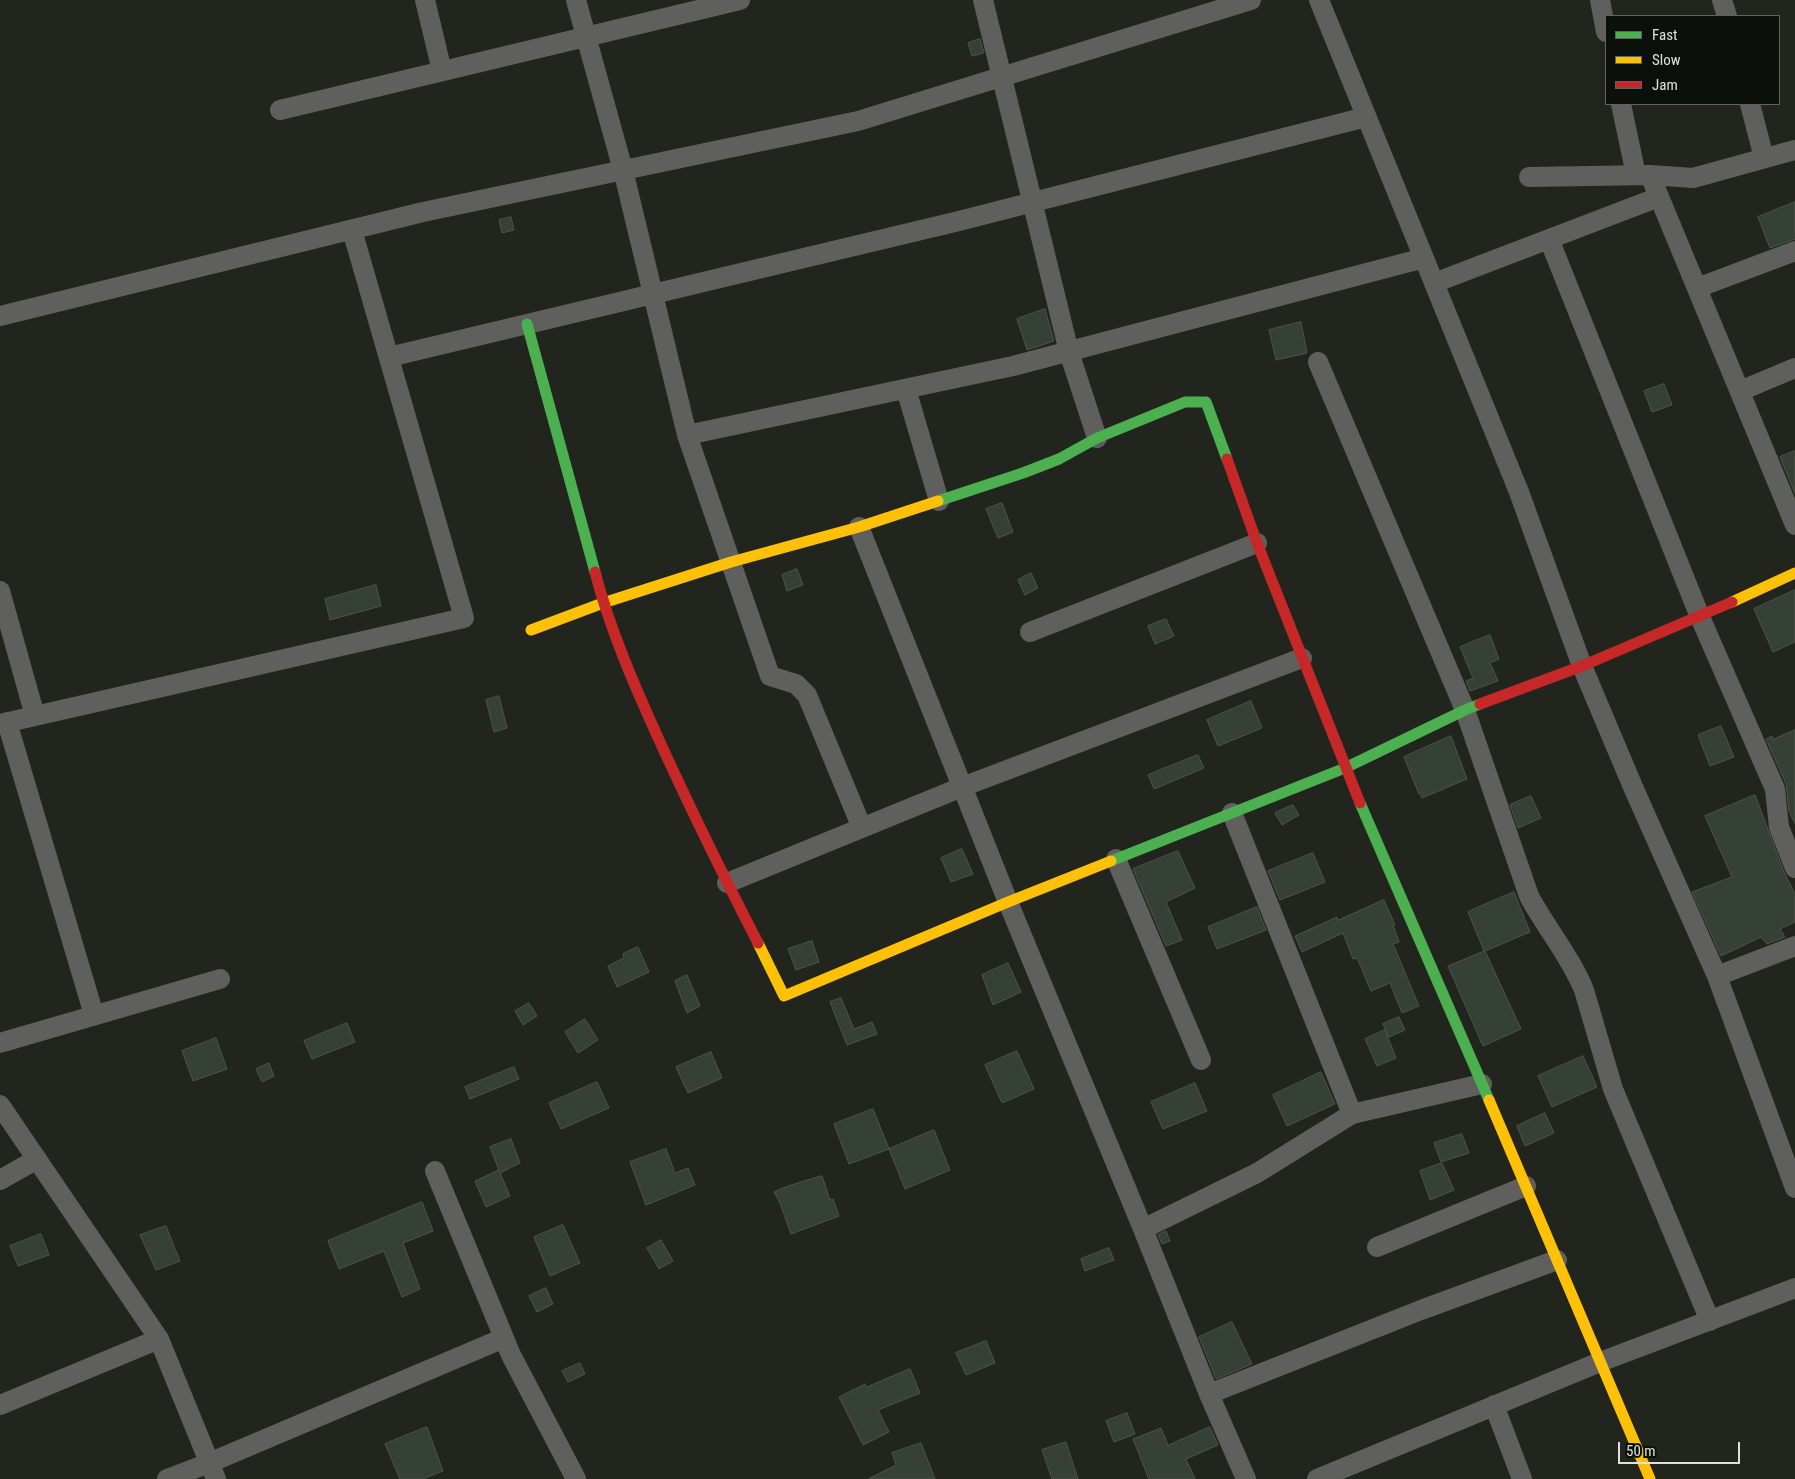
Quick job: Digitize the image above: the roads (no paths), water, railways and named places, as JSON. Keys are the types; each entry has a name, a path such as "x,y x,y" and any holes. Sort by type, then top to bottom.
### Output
{"street":[{"path":"425,0 442,71"},
{"path":"576,0 623,170 687,435 770,676 796,684 806,695 862,828"},
{"path":"280,110 740,0"},
{"path":"983,0 1034,202 1069,352 1097,438"},
{"path":"0,316 423,212 858,121 1251,0"},
{"path":"1319,0 1520,492 1582,666 1633,787 1717,976 1795,1188"},
{"path":"1600,0 1605,27"},
{"path":"1722,0 1726,15"},
{"path":"1621,105 1643,175 1659,197 1795,525"},
{"path":"1750,105 1764,158"},
{"path":"389,357 1034,202 1366,116"},
{"path":"1529,177 1643,175 1693,178 1795,150"},
{"path":"1434,283 1659,197"},
{"path":"94,1016 3,723 464,618 352,230"},
{"path":"1549,239 1700,617 1775,789 1779,826 1795,868"},
{"path":"1697,288 1795,251"},
{"path":"687,435 1013,366 1424,258"},
{"path":"527,324 603,603 640,698 692,812 784,996 1008,902 1345,768 1465,710 1582,666 1700,617 1795,573"},
{"path":"1318,362 1465,710 1529,896 1541,918 1578,974 1613,1089 1710,1321"},
{"path":"1740,390 1795,368"},
{"path":"906,389 939,501"},
{"path":"530,630 603,603 731,562 859,527 1024,473 1059,459 1097,438 1185,402 1206,402 1257,543 1345,768 1526,1186 1650,1479"},
{"path":"859,527 1008,902 1246,1479"},
{"path":"1030,632 1257,543"},
{"path":"0,590 35,716"},
{"path":"727,883 962,787 1302,658"},
{"path":"1232,813 1352,1114"},
{"path":"1116,859 1201,1060"},
{"path":"1717,976 1795,946"},
{"path":"0,1042 220,979"},
{"path":"1144,1229 1257,1173 1352,1114 1482,1084"},
{"path":"0,1104 159,1339 212,1471"},
{"path":"0,1180 37,1159"},
{"path":"435,1171 511,1355 576,1479"},
{"path":"1377,1247 1526,1186"},
{"path":"1210,1394 1421,1310 1557,1260"},
{"path":"1317,1479 1600,1362 1795,1288"},
{"path":"168,1479 212,1471 504,1338"},
{"path":"0,1405 159,1339"},
{"path":"1494,1406 1522,1479"}]}
